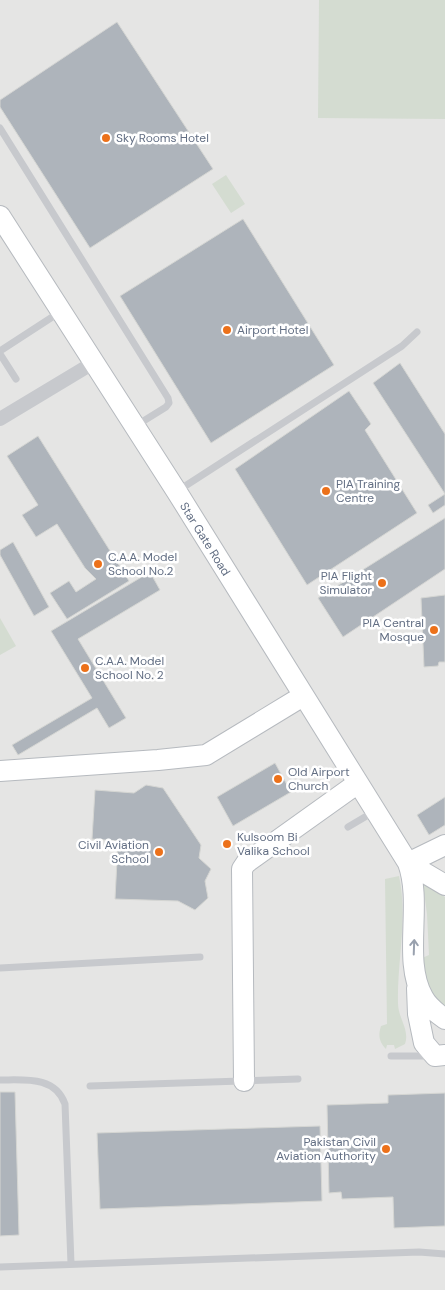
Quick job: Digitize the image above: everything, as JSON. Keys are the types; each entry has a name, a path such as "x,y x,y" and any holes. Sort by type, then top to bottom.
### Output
{"street":[{"name":"Star Gate Road","path":"0,216 176,492 408,863"},
{"path":"0,419 93,363"},
{"path":"0,771 158,760 206,754 303,696"},
{"path":"244,1081 242,869 246,863 358,783"},
{"path":"408,863 445,845"},
{"path":"408,863 445,857"},
{"path":"408,863 445,885"},
{"path":"408,863 415,908 414,957 418,1014 424,1043 440,1055"},
{"path":"417,984 430,1007 445,1019"}],"lane":[{"path":"0,128 168,398 169,403 166,407 134,426"},
{"path":"16,379 0,353 61,312"},
{"path":"176,492 402,346 417,332"},
{"path":"348,827 375,811"},
{"path":"0,968 200,957"},
{"path":"391,1056 440,1055"},
{"path":"90,1086 298,1079"},
{"path":"0,1080 50,1083 62,1094 65,1104 71,1264"},
{"path":"0,1267 419,1252 445,1254"}],"shaded area":[{"path":"0,0 445,0 445,1290 0,1290"},
{"path":"319,0 445,0 445,119 318,118"},
{"path":"226,175 245,204 231,213 212,184"},
{"path":"0,618 16,646 0,655"},
{"path":"399,876 402,892 402,924 398,1003 406,1039 405,1044 395,1049 394,1045 387,1045 386,1049 379,1036 381,1026 387,1024 385,879"},
{"path":"426,884 445,897 445,1011 431,994 423,965 422,958 429,955 427,914 423,885"}],"building":[{"name":"Sky Rooms Hotel","path":"117,22 213,169 90,248 0,107 0,100"},
{"name":"Airport Hotel","path":"243,219 334,365 211,443 120,296"},
{"path":"400,363 445,434 445,494 373,383"},
{"name":"PIA Training Centre","path":"349,391 371,424 365,430 417,513 307,585 235,469"},
{"name":"C.A.A. Model School No.2","path":"38,436 129,581 67,619 50,593 69,581 76,592 96,579 85,568 57,524 36,537 22,515 38,505 7,456"},
{"path":"445,494 445,505 433,513 428,505"},
{"name":"PIA Flight Simulator","path":"445,518 445,569 343,637 318,598"},
{"path":"13,542 49,607 34,616 0,555 0,550"},
{"name":"C.A.A. Model School No. 2","path":"150,572 160,590 78,639 126,718 109,728 97,708 18,755 12,745 92,698 51,631"},
{"name":"PIA Central Mosque","path":"445,595 445,662 439,662 438,666 424,667 421,598"},
{"path":"275,763 291,792 233,826 217,797"},
{"name":"Civil Aviation School","path":"146,785 163,788 201,845 199,858 211,869 205,881 208,898 195,910 178,901 115,899 118,841 92,839 95,790 134,793"},
{"path":"445,797 445,825 429,835 417,815"},
{"path":"0,1092 15,1092 19,1235 0,1236"},
{"name":"Pakistan Civil Aviation Authority","path":"445,1093 445,1226 394,1228 393,1197 342,1199 341,1192 329,1193 327,1105 388,1103 388,1095"},
{"path":"320,1126 322,1201 100,1209 97,1133"}],"place":[{"name":"Sky Rooms Hotel","path":"106,138"},
{"name":"Airport Hotel","path":"227,330"},
{"name":"PIA Training Centre","path":"326,491"},
{"name":"C.A.A. Model School No.2","path":"98,564"},
{"name":"PIA Flight Simulator","path":"382,583"},
{"name":"PIA Central Mosque","path":"434,630"},
{"name":"C.A.A. Model School No. 2","path":"85,668"},
{"name":"Old Airport Church","path":"278,779"},
{"name":"Kulsoom Bi Valika School","path":"227,844"},
{"name":"Civil Aviation School","path":"159,852"},
{"name":"Pakistan Civil Aviation Authority","path":"386,1149"}]}
